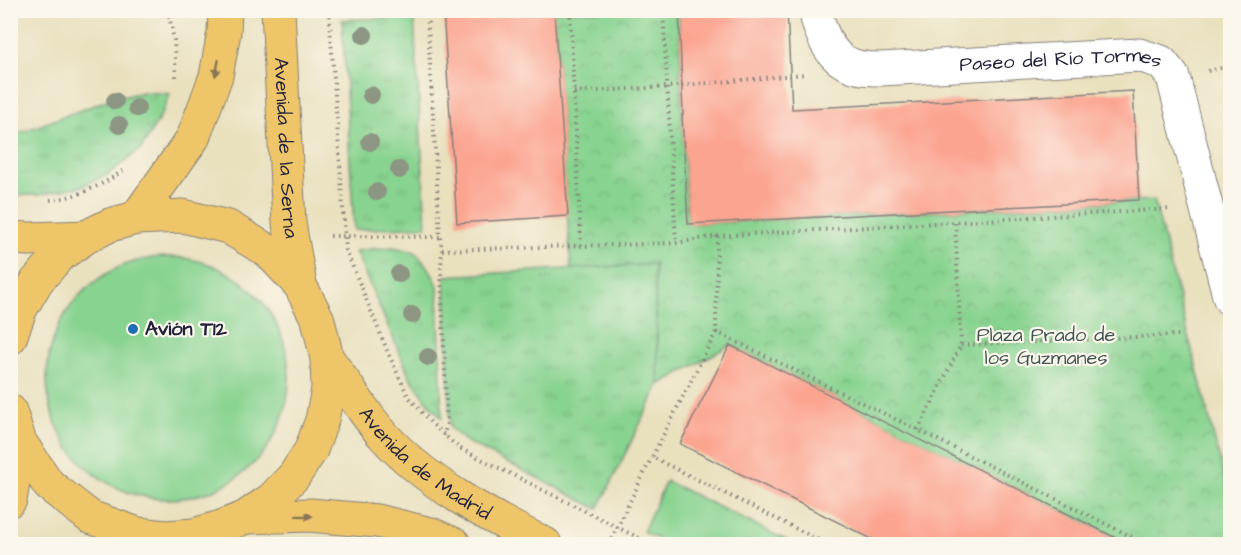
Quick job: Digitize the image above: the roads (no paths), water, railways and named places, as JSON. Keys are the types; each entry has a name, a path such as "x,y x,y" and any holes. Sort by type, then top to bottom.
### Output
{"main road":[{"path":"136,218 194,138 216,76 224,32 225,10"},
{"name":"Avenida de la Serna","path":"278,10 289,223 300,285"},
{"path":"10,338 20,309 37,281 59,256 86,237 110,225 136,218 183,216 228,227 268,251 300,285 318,320 327,358 328,389 322,420 311,450 294,476 272,499 246,516 221,528 194,535 166,537 129,539 90,517 49,484 20,442 10,411"},
{"path":"10,238 86,237"},
{"name":"Avenida de Madrid","path":"327,358 383,435 417,468 464,500 545,544"},
{"path":"10,500 20,442"},
{"path":"246,516 310,515 377,521 431,534 454,544"}],"street":[{"name":"Paseo del Río Tormes","path":"815,10 823,36 833,53 848,64 862,68 881,69 1139,55 1161,62 1173,77 1230,299"}],"place":[{"name":"Avión T12","path":"133,329"}],"park label":[{"name":"Plaza Prado de los Guzmanes","path":"1046,346"}]}
